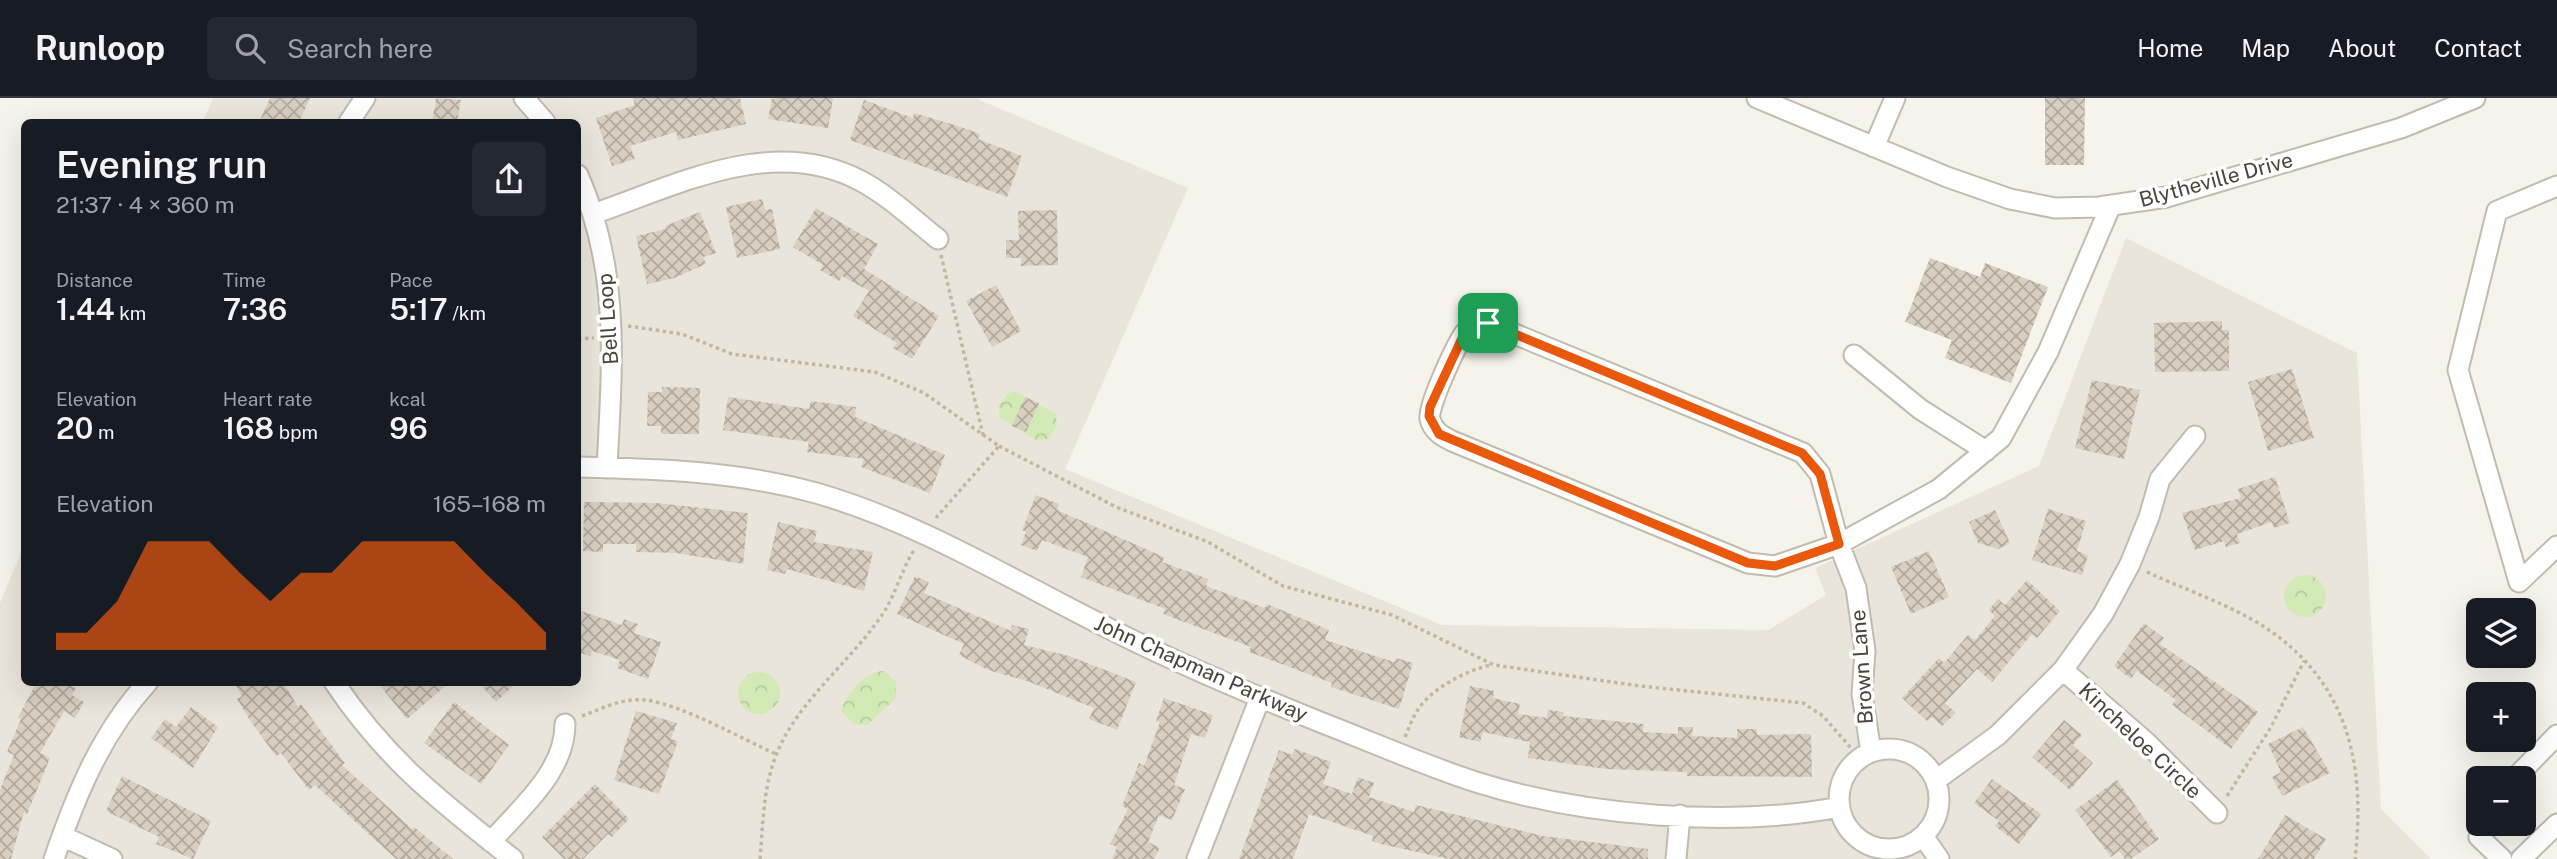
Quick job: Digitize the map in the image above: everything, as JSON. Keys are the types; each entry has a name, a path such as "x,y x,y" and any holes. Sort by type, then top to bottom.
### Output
{"street":[{"path":"351,119 365,98"},
{"path":"524,98 542,119"},
{"name":"Blytheville Drive","path":"1757,98 2010,200 2055,208 2112,205 2166,197 2401,128 2475,98"},
{"path":"1874,147 1895,98"},
{"path":"593,214 737,164 770,160 822,167 858,180 886,196 938,239"},
{"name":"Bell Loop","path":"581,183 593,214 606,273 614,336 607,468"},
{"path":"2557,186 2497,211 2458,370 2519,582 2557,546"},
{"path":"1839,544 1820,474 1802,453 1498,326 1478,324 1464,334 1430,407 1432,425 1439,434 1452,441 1748,563 1775,566 1839,544 1939,489 2001,438 2048,352 2112,205"},
{"path":"1854,355 1920,409 1986,451"},
{"path":"1936,780 1998,735 2063,670 2103,614 2130,564 2149,517 2160,479 2195,436"},
{"name":"John Chapman Parkway","path":"581,467 703,471 817,493 923,535 1121,635 1261,698 1480,783 1548,800 1680,815 1774,817 1840,807"},
{"name":"Brown Lane","path":"1839,544 1856,588 1864,651 1865,756"},
{"name":"Kincheloe Circle","path":"2063,670 2147,743 2217,813"},
{"path":"54,859 77,792 124,709 144,686"},
{"path":"337,686 359,719 389,755 418,783 513,859"},
{"path":"1197,859 1261,698"},
{"path":"491,842 557,764 565,741 565,724"},
{"path":"2527,766 2557,735"},
{"path":"1888,749 1907,752 1922,761 1936,780 1940,798 1937,815 1923,836 1895,849 1874,847 1858,839 1846,824 1840,807 1843,779 1865,756 1888,749"},
{"path":"1676,859 1680,815"},
{"path":"2521,859 2557,824"},
{"path":"62,836 112,859"},
{"path":"1923,836 1938,859"},
{"path":"2479,836 2502,859"}],"path":[{"path":"938,239 983,435"},
{"path":"999,446 1116,507 1209,542 1283,586 1392,615 1494,664 1640,686 1803,703 1823,716 1865,756"},
{"path":"2130,564 2263,626 2319,673 2346,724 2359,793 2355,859"},
{"path":"2217,813 2271,727 2304,661"},
{"path":"1398,753 1418,709 1439,690 1476,668 1494,664"},
{"path":"565,724 616,702 646,700 674,709 776,754"}],"shaded area":[{"path":"213,98 975,98 1188,188 1065,469 1442,625 1768,630 1826,595 1815,568 2039,466 2126,238 2357,353 2381,809 2431,859 0,859 0,603 21,552 21,686 581,686 581,119 204,119"}],"green space":[{"path":"1015,391 1056,414 1057,425 1049,439 1036,440 1000,418 998,407 1007,394"},
{"path":"2305,575 2320,581 2326,596 2320,611 2305,617 2290,611 2284,596 2290,581"},
{"path":"884,671 896,682 896,698 867,725 853,724 842,712 846,699 864,679"},
{"path":"759,672 774,678 780,693 774,708 759,714 744,708 738,693 744,678"}],"building":[{"path":"270,98 310,98 300,119 260,119"},
{"path":"436,98 461,100 458,119 432,119"},
{"path":"633,98 740,98 746,124 678,140 676,132 630,146 635,159 612,166 596,118 635,105"},
{"path":"772,98 833,98 828,128 768,119"},
{"path":"2045,98 2085,98 2084,165 2045,165"},
{"path":"864,100 913,118 914,113 958,126 980,134 978,139 1022,156 1007,197 850,140"},
{"path":"762,199 765,210 772,209 780,249 737,258 726,207"},
{"path":"816,208 878,244 864,269 939,316 912,359 893,348 897,343 853,316 869,291 842,276 839,281 820,270 823,265 793,247"},
{"path":"1057,210 1058,265 1021,266 1021,258 1006,258 1006,240 1019,240 1018,211"},
{"path":"700,212 716,253 703,257 706,264 674,278 647,284 636,236 666,229 665,226"},
{"path":"1930,258 1980,277 1985,263 2048,287 2011,383 1945,358 1952,340 1905,322"},
{"path":"996,285 1021,331 992,347 966,301"},
{"path":"2222,321 2222,330 2229,330 2229,371 2155,372 2154,323"},
{"path":"2292,369 2314,438 2268,451 2248,382"},
{"path":"2092,380 2140,390 2124,459 2075,448"},
{"path":"662,387 700,388 699,434 661,434 661,426 647,426 648,392 662,392"},
{"path":"728,397 809,409 811,401 856,407 855,417 945,455 930,493 861,467 864,459 807,452 809,442 723,430"},
{"path":"1025,397 1039,403 1026,432 1012,426"},
{"path":"2275,477 2290,523 2274,528 2272,522 2237,534 2240,543 2226,547 2224,541 2195,550 2182,513 2241,498 2238,489"},
{"path":"1036,495 1059,504 1057,510 1164,557 1162,562 1208,579 1206,586 1265,608 1267,604 1329,630 1325,640 1394,662 1396,658 1413,663 1399,709 1331,687 1332,683 1249,652 1251,647 1163,614 1165,609 1081,577 1088,557 1042,540 1037,551 1021,545 1026,532 1022,530"},
{"path":"584,502 657,503 748,513 743,564 676,553 636,552 636,544 603,544 603,552 583,551"},
{"path":"2048,509 2086,521 2077,551 2088,555 2082,575 2032,560"},
{"path":"1995,510 2010,543 1998,549 1978,543 1969,522"},
{"path":"778,522 817,531 814,542 873,552 864,591 787,569 785,574 767,570"},
{"path":"1929,551 1949,597 1911,614 1891,567"},
{"path":"915,576 929,582 924,593 1011,631 1012,625 1029,629 1024,645 1069,656 1136,682 1117,730 1089,719 1094,708 1027,681 988,670 959,655 964,644 897,614"},
{"path":"2027,580 2060,611 2037,638 2032,634 1992,682 1977,669 1945,703 1956,713 1942,726 1932,717 1927,721 1902,698 1939,658 1944,663 1968,635 1975,640 1995,616 1989,610 1998,599 2005,605"},
{"path":"581,611 622,625 624,619 638,624 634,633 661,642 648,679 617,668 620,660 592,651 590,656 581,653"},
{"path":"2144,623 2164,638 2160,644 2258,712 2231,749 2172,705 2176,700 2137,671 2131,679 2114,666"},
{"path":"35,686 72,686 76,688 72,695 84,702 75,718 64,711 40,753 50,758 27,814 24,812 11,859 0,859 0,790 14,755 7,752 21,719 18,717"},
{"path":"236,686 285,686 298,707 301,704 345,763 342,765 412,829 414,827 453,859 396,859 315,785 309,790 281,753 276,756 237,699 242,696"},
{"path":"380,686 445,686 407,719"},
{"path":"482,686 513,686 496,702"},
{"path":"1470,686 1494,691 1493,698 1520,704 1518,714 1547,718 1548,710 1564,712 1563,716 1644,724 1643,732 1678,734 1678,727 1693,727 1692,736 1737,738 1737,729 1757,729 1757,735 1811,734 1812,777 1687,776 1687,772 1606,769 1528,758 1530,742 1483,732 1480,742 1459,737"},
{"path":"1164,698 1213,715 1205,738 1191,734 1174,785 1185,789 1172,820 1159,815 1148,842 1160,848 1154,859 1112,859 1117,847 1110,844 1128,809 1122,806 1139,763 1144,766 1160,722 1156,721"},
{"path":"454,702 509,745 481,784 424,743"},
{"path":"191,707 218,727 193,768 151,738 165,719 176,727"},
{"path":"636,711 677,723 671,739 678,741 659,794 614,780"},
{"path":"2064,720 2082,735 2073,745 2093,763 2070,790 2032,757"},
{"path":"2303,727 2330,773 2282,796 2272,777 2281,772 2268,744"},
{"path":"1295,749 1331,762 1323,784 1352,794 1358,777 1374,783 1369,797 1414,812 1416,805 1543,836 1648,849 1648,859 1449,859 1381,844 1372,841 1373,836 1309,814 1293,859 1239,859 1279,750 1292,755"},
{"path":"122,776 211,821 193,859 156,844 159,837 106,811"},
{"path":"1992,779 2041,814 2019,844 1995,826 1999,821 1974,803"},
{"path":"2117,780 2159,839 2131,859 2125,859 2119,851 2111,857 2075,810"},
{"path":"595,784 629,819 612,837 608,834 583,859 564,859 542,837"},
{"path":"2285,815 2326,839 2314,859 2258,859"}],"route":[{"path":"1488,323 1802,453 1820,474 1839,544 1775,566 1763,567 1748,563 1439,434 1432,425 1430,407 1464,334 1471,327 1488,323"}]}
